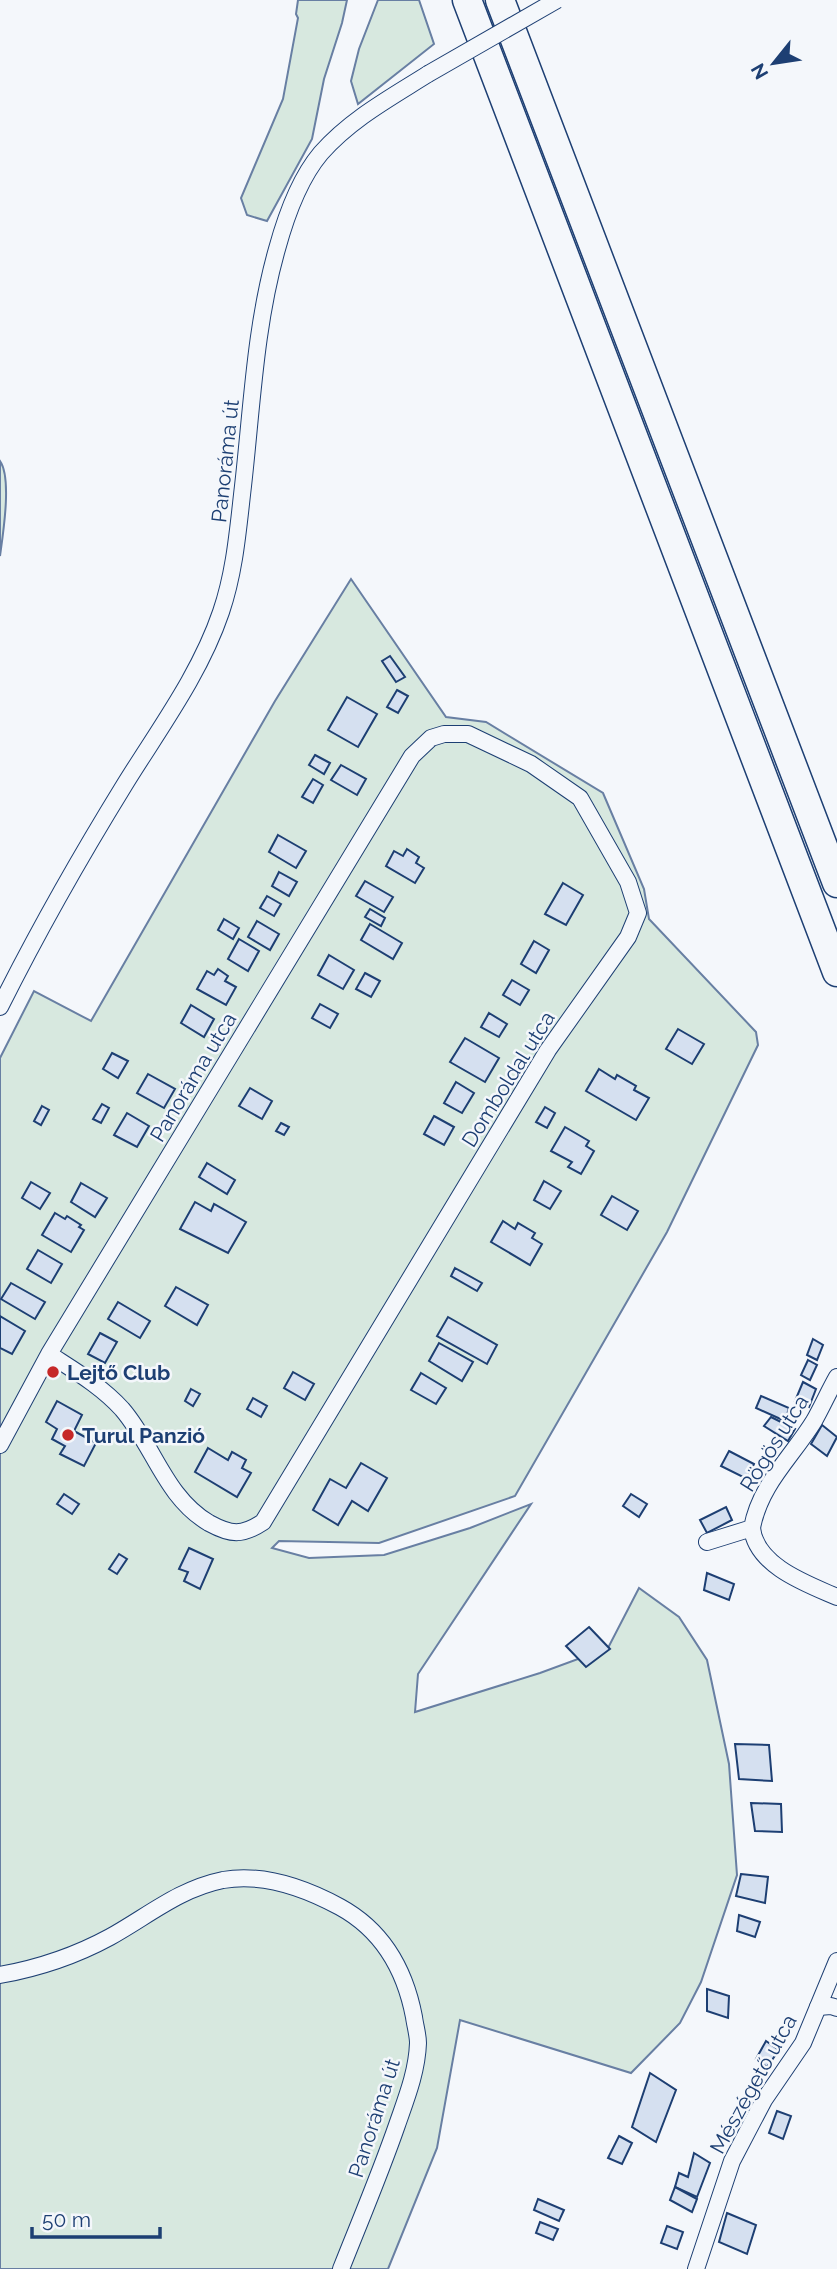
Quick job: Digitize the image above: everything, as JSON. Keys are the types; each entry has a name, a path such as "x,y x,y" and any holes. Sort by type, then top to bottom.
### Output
{"highway":[{"path":"467,0 837,972"},
{"path":"500,0 837,883"}],"street":[{"name":"Panoráma út","path":"0,1007 82,854 202,659 221,612 235,562 261,319 269,274 283,226 298,190 320,155 352,122 428,74 557,0"},
{"name":"Domboldal utca","path":"49,1354 102,1389 123,1411 143,1439 169,1485 193,1513 226,1532 248,1532 263,1522 548,1050 628,937 638,913 628,882 580,798 531,764 468,734 444,734 431,738"},
{"name":"Panoráma utca","path":"0,1445 49,1354 412,756 431,738"},
{"name":"Rögös utca","path":"752,1528 759,1504 779,1466 813,1422 837,1377"},
{"path":"707,1542 752,1528 753,1538 772,1562 801,1581 837,1597"},
{"name":"Panoráma út","path":"0,1975 38,1968 74,1955 111,1937 172,1898 197,1887 225,1880 256,1879 293,1886 358,1917 381,1939 396,1962 410,1999 418,2042 411,2083 341,2269"},
{"name":"Mészégető utca","path":"696,2269 732,2161 764,2100 803,2043 837,1961"},
{"path":"818,2007 837,2008"}],"shaded area":[{"path":"298,0 347,0 324,79 312,139 267,221 247,215 241,198 283,99 298,18"},
{"path":"378,0 419,0 434,44 358,104 351,81 359,49"},
{"path":"0,461 4,469 6,493 0,556"},
{"path":"351,579 446,717 486,722 603,793 644,889 649,919 756,1032 758,1045 667,1232 515,1496 379,1543 279,1541 272,1548 309,1558 384,1555 470,1528 531,1504 418,1674 415,1712 540,1673 608,1648 639,1588 679,1617 707,1660 729,1764 737,1875 701,1982 680,2023 631,2073 460,2020 437,2148 388,2269 0,2269 0,1058 34,991 91,1021 275,701"}],"building":[{"path":"390,656 405,677 396,682 382,661"},
{"path":"397,690 408,696 398,713 387,707"},
{"path":"347,697 377,714 358,747 328,730"},
{"path":"315,755 330,763 324,774 309,765"},
{"path":"341,765 366,779 357,795 331,780"},
{"path":"313,779 323,785 313,803 302,797"},
{"path":"278,835 306,851 296,868 269,852"},
{"path":"407,849 419,857 416,863 424,868 415,883 386,866 394,851 403,856"},
{"path":"279,872 297,882 289,896 272,886"},
{"path":"365,881 393,897 384,912 356,896"},
{"path":"563,883 583,895 566,925 545,914"},
{"path":"267,896 281,904 274,916 260,908"},
{"path":"370,909 385,918 381,926 365,917"},
{"path":"224,919 239,928 233,939 218,930"},
{"path":"257,921 279,934 270,950 248,937"},
{"path":"370,924 402,943 393,959 361,940"},
{"path":"239,939 259,951 248,971 228,959"},
{"path":"534,941 549,950 536,973 521,964"},
{"path":"329,955 354,970 343,989 318,975"},
{"path":"218,969 228,976 225,981 236,987 226,1005 197,989 207,971 214,975"},
{"path":"365,973 380,981 371,997 356,989"},
{"path":"512,980 529,990 520,1005 503,995"},
{"path":"320,1004 338,1014 330,1028 312,1018"},
{"path":"191,1005 214,1019 204,1037 181,1023"},
{"path":"489,1013 507,1024 499,1037 481,1027"},
{"path":"678,1029 704,1044 692,1064 666,1049"},
{"path":"465,1038 499,1058 485,1082 450,1062"},
{"path":"112,1053 128,1061 118,1078 103,1069"},
{"path":"599,1069 615,1079 617,1075 636,1086 634,1090 649,1098 636,1120 586,1091"},
{"path":"148,1074 175,1089 164,1108 137,1093"},
{"path":"456,1082 474,1093 462,1113 444,1103"},
{"path":"250,1088 272,1101 262,1119 239,1106"},
{"path":"102,1104 109,1108 101,1123 93,1119"},
{"path":"42,1106 49,1110 41,1125 34,1121"},
{"path":"545,1107 555,1113 547,1128 536,1122"},
{"path":"127,1113 149,1126 137,1147 114,1135"},
{"path":"434,1116 454,1127 444,1145 424,1134"},
{"path":"281,1123 289,1127 284,1135 276,1131"},
{"path":"565,1127 589,1141 586,1146 594,1151 581,1174 568,1167 572,1162 551,1151"},
{"path":"207,1163 235,1180 227,1194 199,1177"},
{"path":"544,1181 561,1191 550,1209 534,1200"},
{"path":"31,1182 50,1193 40,1209 22,1198"},
{"path":"81,1183 107,1198 95,1217 71,1202"},
{"path":"612,1196 638,1211 627,1230 601,1215"},
{"path":"195,1202 211,1211 214,1204 246,1222 228,1253 180,1229"},
{"path":"55,1213 65,1219 67,1216 84,1230 71,1252 42,1235"},
{"path":"503,1221 515,1229 518,1223 535,1233 532,1238 542,1244 530,1265 491,1242"},
{"path":"38,1250 62,1264 51,1283 27,1269"},
{"path":"455,1268 482,1283 477,1291 451,1276"},
{"path":"11,1283 45,1302 35,1319 1,1299"},
{"path":"176,1287 208,1305 197,1325 165,1306"},
{"path":"118,1302 150,1321 140,1338 108,1319"},
{"path":"0,1316 25,1331 12,1354 0,1348"},
{"path":"448,1317 497,1345 487,1364 437,1336"},
{"path":"100,1333 117,1342 105,1363 88,1354"},
{"path":"813,1339 823,1345 817,1360 807,1355"},
{"path":"439,1343 473,1362 462,1381 429,1361"},
{"path":"808,1360 817,1365 810,1380 801,1375"},
{"path":"293,1372 314,1384 305,1400 284,1388"},
{"path":"421,1373 446,1388 436,1404 411,1390"},
{"path":"803,1382 816,1389 809,1407 795,1401"},
{"path":"191,1389 200,1394 193,1406 185,1401"},
{"path":"761,1396 789,1408 785,1421 756,1408"},
{"path":"253,1398 267,1406 261,1417 247,1409"},
{"name":"Turul Panzió","path":"57,1401 82,1415 74,1431 96,1443 84,1466 60,1454 65,1446 52,1439 57,1429 46,1422"},
{"path":"771,1417 795,1429 788,1441 764,1426"},
{"path":"822,1425 837,1437 827,1456 811,1444"},
{"path":"208,1448 228,1460 232,1452 246,1460 242,1468 251,1473 237,1497 195,1472"},
{"path":"729,1451 754,1464 747,1479 721,1466"},
{"path":"361,1463 387,1478 368,1511 352,1501 338,1525 313,1510 330,1479 346,1488"},
{"path":"64,1494 79,1504 72,1514 57,1504"},
{"path":"631,1494 647,1504 639,1517 623,1506"},
{"path":"726,1507 732,1520 707,1533 700,1520"},
{"path":"189,1548 213,1559 200,1589 184,1581 188,1572 179,1569"},
{"path":"119,1554 127,1559 117,1574 109,1569"},
{"path":"707,1573 734,1584 729,1600 704,1590"},
{"path":"589,1627 610,1649 586,1667 566,1646"},
{"path":"735,1744 769,1745 772,1781 739,1779"},
{"path":"751,1803 781,1804 782,1832 755,1831"},
{"path":"741,1874 768,1877 765,1903 736,1896"},
{"path":"739,1915 760,1922 755,1937 737,1931"},
{"path":"707,1989 729,1996 728,2018 707,2011"},
{"path":"766,2041 779,2050 767,2067 756,2059"},
{"path":"650,2073 676,2090 656,2142 632,2127"},
{"path":"777,2111 791,2116 783,2139 769,2133"},
{"path":"619,2136 632,2143 622,2164 608,2158"},
{"path":"694,2153 710,2163 697,2197 675,2187 679,2173 688,2177"},
{"path":"675,2187 697,2199 692,2212 670,2200"},
{"path":"538,2199 564,2210 559,2221 534,2210"},
{"path":"727,2213 756,2225 747,2254 719,2242"},
{"path":"540,2222 558,2229 553,2240 536,2233"},
{"path":"667,2226 683,2232 677,2249 661,2243"}],"place":[{"name":"Lejtő Club","path":"53,1372"},
{"name":"Turul Panzió","path":"68,1435"}]}
